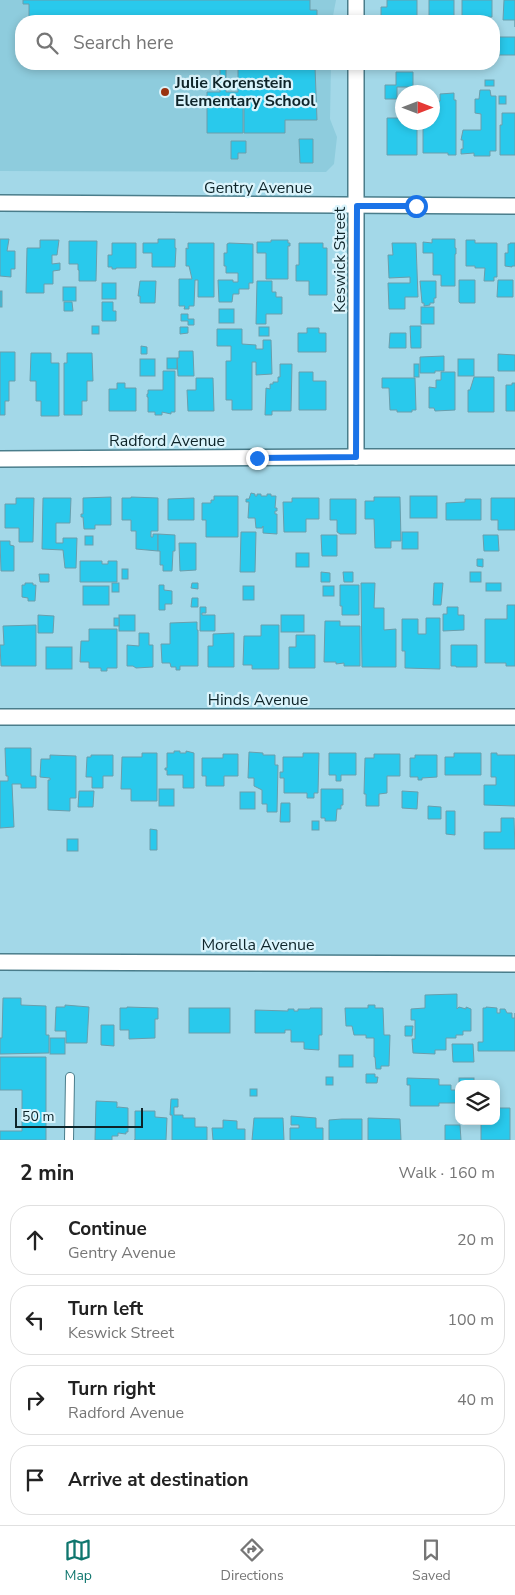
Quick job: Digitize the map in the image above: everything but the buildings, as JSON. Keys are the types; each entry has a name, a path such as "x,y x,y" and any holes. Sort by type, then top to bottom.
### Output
{"street":[{"path":"356,0 356,15"},
{"name":"Keswick Street","path":"356,70 356,457"},
{"name":"Gentry Avenue","path":"0,203 515,206"},
{"name":"Radford Avenue","path":"0,459 515,458"},
{"name":"Hinds Avenue","path":"0,717 515,717"},
{"name":"Morella Avenue","path":"0,962 515,964"}],"lane":[{"path":"69,1140 70,1077"}],"shaded area":[{"name":"Julie Korenstein Elementary School","path":"0,0 336,0 333,15 15,15 15,70 331,70 330,119 337,137 334,164 326,172 0,171"}],"place":[{"name":"Julie Korenstein Elementary School","path":"165,92"}],"route":[{"path":"257,458 356,457 357,206 416,206"}]}
